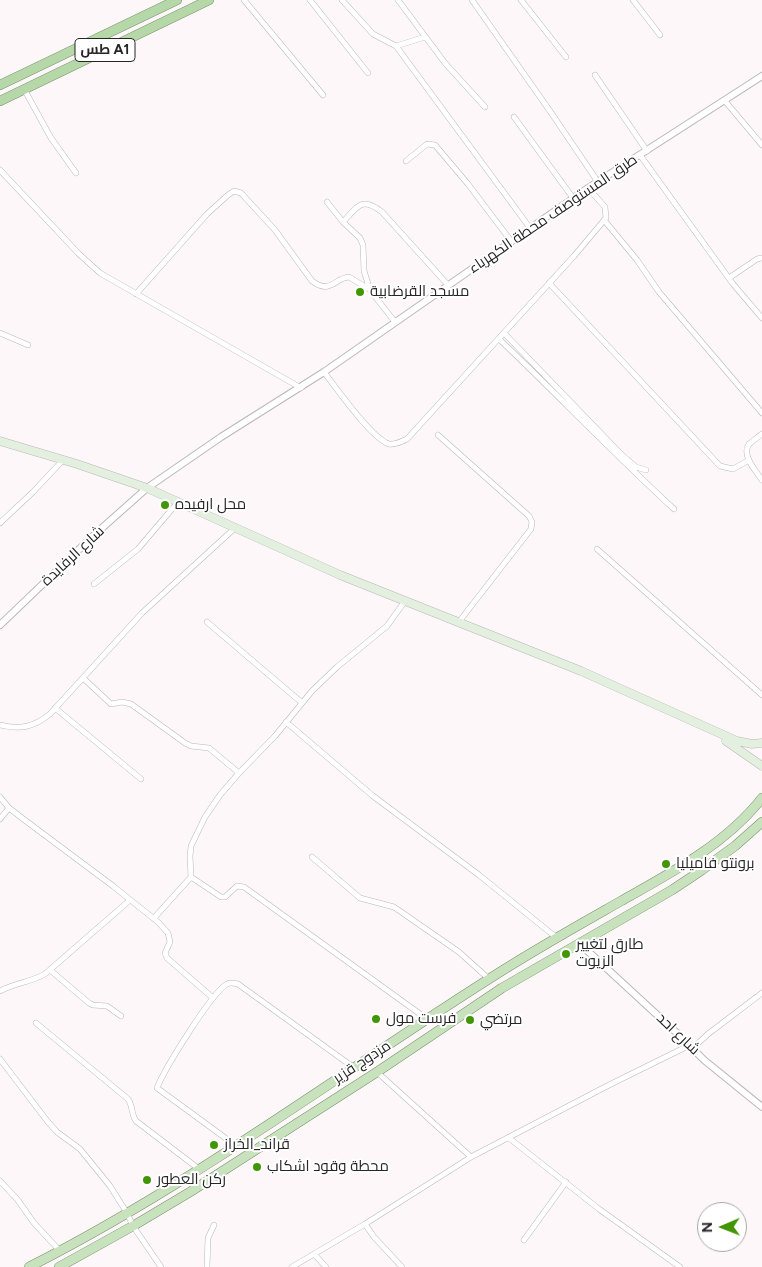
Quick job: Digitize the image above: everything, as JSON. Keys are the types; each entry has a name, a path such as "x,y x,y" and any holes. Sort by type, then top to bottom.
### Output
{"highway":[{"name":"طس A1","path":"0,85 177,0"},
{"name":"طس A1","path":"0,100 209,0"}],"main road":[{"path":"0,442 63,460 147,488 340,575 581,671 705,728 737,741 752,744 762,743"},
{"path":"705,728 762,766"},
{"name":"مزدوج قزير","path":"29,1267 127,1214 236,1145 489,978 664,877 695,857 739,823 762,798"},
{"name":"مزدوج قزير","path":"63,1266 133,1226 377,1072 502,988 702,870 735,846 762,822"},
{"path":"539,949 546,961"}],"street":[{"path":"244,0 323,95"},
{"path":"310,0 368,73"},
{"path":"342,0 373,34 396,46 530,228"},
{"path":"398,0 445,63 484,107"},
{"path":"482,0 473,2 598,182"},
{"path":"521,0 566,57"},
{"path":"633,0 660,35"},
{"path":"396,46 425,37"},
{"path":"595,75 647,151"},
{"name":"طرق المستوصف محطة الكهرباء","path":"147,488 221,437 301,388 573,198 762,76"},
{"path":"24,89 51,138 76,173"},
{"path":"725,101 762,145"},
{"path":"514,117 573,198"},
{"path":"406,160 427,144 434,145 468,184 511,241"},
{"path":"640,155 729,278 762,318"},
{"path":"0,170 90,265 110,280 301,388"},
{"path":"324,372 360,418 383,441 397,444 407,439 504,334 604,220 607,213 605,207 588,188"},
{"path":"136,294 207,214 228,194 234,191 241,193 275,230 312,282 324,287 331,286 343,278 349,277 372,291"},
{"path":"327,202 343,222 360,238 363,245 364,271 372,291 396,322"},
{"path":"343,222 360,205 366,203 374,205 448,285"},
{"path":"604,220 637,260 659,292 762,413"},
{"path":"729,278 762,258"},
{"path":"549,283 720,466 733,469 749,460"},
{"path":"0,333 28,345"},
{"path":"504,334 622,455 636,467 646,470"},
{"path":"499,339 624,464 674,509"},
{"path":"762,434 748,445 747,451 749,460 762,480"},
{"path":"438,435 529,516 532,522 531,530 458,623"},
{"path":"0,523 63,460"},
{"name":"شارع الرفايدة","path":"0,624 147,488"},
{"path":"94,584 138,549 178,502"},
{"path":"0,725 21,728 32,726 41,721 56,708 142,613 236,527"},
{"path":"596,549 762,695"},
{"path":"154,918 191,878 190,856 196,834 205,817 239,773 286,722 301,702 337,667 387,626 405,601"},
{"path":"207,622 301,702"},
{"path":"82,678 111,704 127,702 131,704 185,743 191,746 209,748 239,773"},
{"path":"56,708 141,779"},
{"path":"286,722 374,796 479,875 557,938"},
{"path":"0,797 9,808 154,918 168,933 170,942 165,953 167,958 213,998"},
{"path":"0,819 9,808"},
{"path":"312,857 360,898 394,907 459,952 489,978"},
{"path":"191,878 221,898 225,897 237,886 244,888 427,1019"},
{"path":"0,991 18,983 36,979 50,970 130,900"},
{"name":"شارع احد","path":"579,943 704,1060 762,1107"},
{"path":"50,970 93,1005 107,1006 121,1016"},
{"path":"236,1145 157,1088 180,1047 213,998 226,984 232,982 238,984 353,1067"},
{"path":"292,1267 365,1224 471,1157 609,1085 691,1046 762,993"},
{"path":"36,1023 128,1099 132,1105 133,1117 136,1121 199,1169"},
{"path":"0,1059 48,1122 57,1132 80,1149 110,1186 133,1226 161,1267"},
{"path":"377,1072 471,1157"},
{"path":"509,1138 599,1209 680,1267"},
{"path":"0,1181 17,1199 34,1223 60,1251"},
{"path":"524,1240 566,1182"},
{"path":"365,1224 374,1237 402,1267"},
{"path":"207,1267 208,1238 214,1225"},
{"path":"314,1254 326,1267"}],"place":[{"name":"مسجد القرضابية","path":"360,292"},
{"name":"محل ارفيده","path":"165,505"},
{"name":"برونتو فاميليا","path":"666,864"},
{"name":"طارق لتغيير الزيوت","path":"566,954"},
{"name":"فرست مول","path":"376,1019"},
{"name":"مرتضي","path":"470,1020"},
{"name":"قراند_الخراز","path":"214,1145"},
{"name":"محطة وقود اشكاب","path":"257,1167"},
{"name":"ركن العطور","path":"147,1180"}]}
